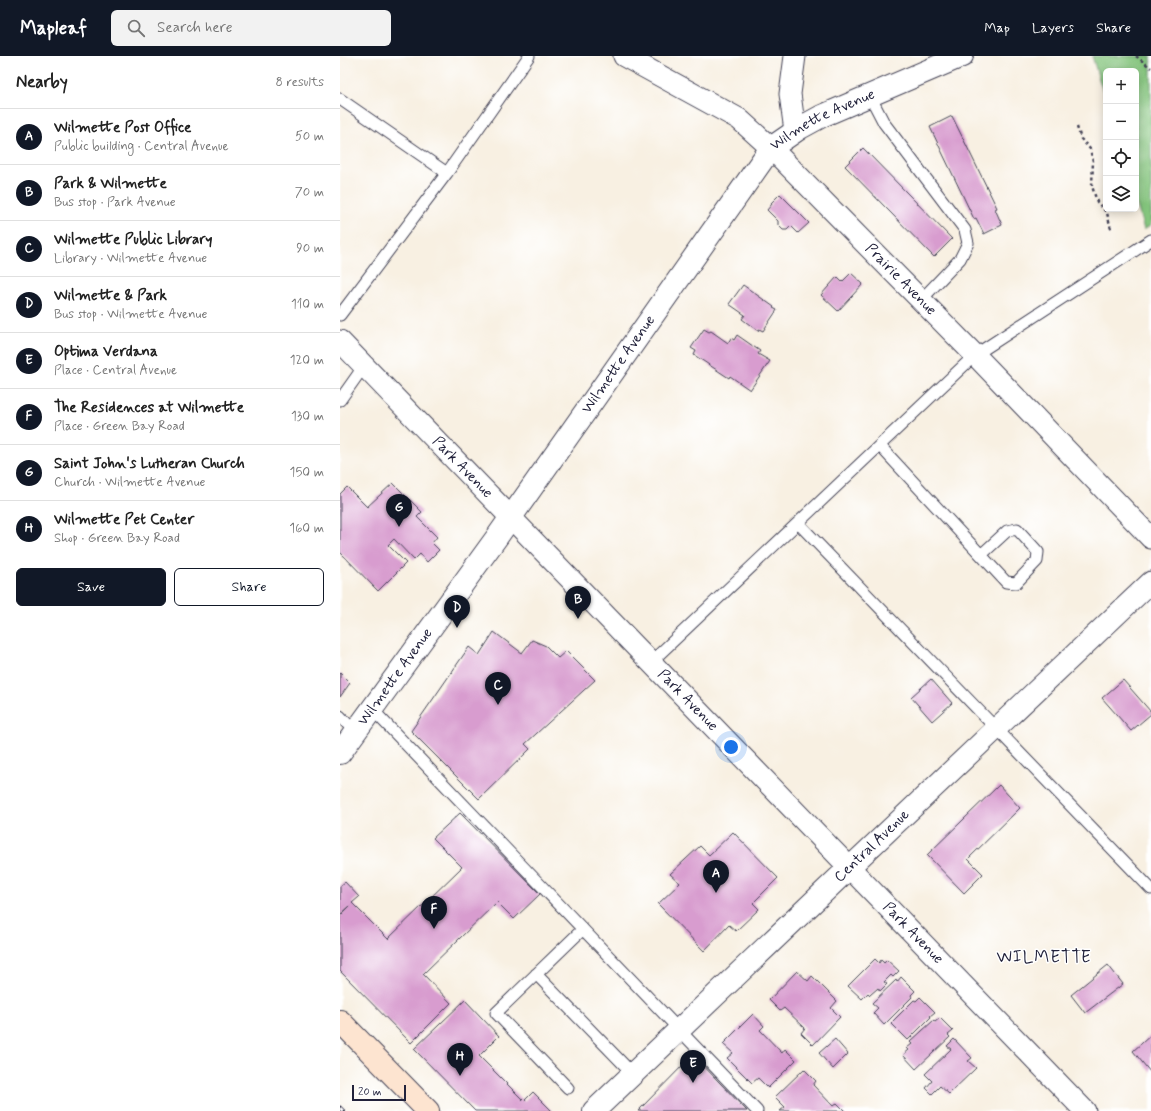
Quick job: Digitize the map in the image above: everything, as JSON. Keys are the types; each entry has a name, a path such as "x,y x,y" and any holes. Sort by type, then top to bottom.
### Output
{"main road":[{"path":"340,1021 428,1111"}],"street":[{"name":"Prairie Avenue","path":"624,56 739,119 771,148 975,355 1151,538"},
{"path":"795,56 790,94 795,131"},
{"name":"Wilmette Avenue","path":"340,753 511,516 771,148 795,131 822,116 960,56"},
{"name":"Park Avenue","path":"340,341 511,516 1085,1111"},
{"name":"Central Avenue","path":"594,1111 1151,582"}],"lane":[{"path":"340,315 447,173 529,56"},
{"path":"870,96 884,123 965,230 968,243 960,259 921,300"},
{"path":"340,99 447,173"},
{"path":"651,662 975,355 1151,240"},
{"path":"340,400 364,366"},
{"path":"880,446 1006,582 1016,583 1037,561 1038,552 1016,529 1007,531 981,555"},
{"path":"798,523 1151,889"},
{"path":"372,709 757,1111"},
{"path":"340,716 355,732"},
{"path":"568,1088 496,1013 583,929"},
{"path":"536,974 633,1074"}],"path":[{"path":"1136,56 1151,68"},
{"path":"1077,127 1081,139 1090,149 1093,161 1092,186 1097,202 1107,213 1111,229"}],"green space":[{"path":"1092,56 1151,56 1151,225 1144,230 1139,212 1139,68 1103,68 1103,92"}],"building":[{"path":"952,116 997,208 995,209 1002,225 984,234 976,218 974,219 930,127"},
{"path":"863,148 952,239 934,257 845,166"},
{"path":"780,194 809,223 798,233 791,226 787,230 783,230 778,225 778,221 767,210 772,204 771,203"},
{"path":"851,273 863,284 838,311 821,295 837,277 842,282"},
{"path":"743,285 777,310 763,331 759,329 758,331 742,319 745,315 729,304"},
{"path":"704,329 709,332 711,331 728,343 731,338 734,340 737,335 760,351 758,354 770,361 750,390 730,376 729,378 694,355 696,351 691,348"},
{"path":"393,483 422,512 417,517 437,537 432,543 439,550 427,562 420,554 414,560 394,539 388,545 406,563 378,591 340,552 340,494 347,487 367,507"},
{"path":"494,632 522,653 532,640 546,646 558,658 566,651 595,680 525,744 530,749 479,799 411,731 469,647 479,655"},
{"path":"340,673 350,683 340,697"},
{"path":"931,679 952,703 932,721 911,697"},
{"path":"1123,680 1151,712 1151,714 1131,731 1102,698"},
{"path":"999,785 1020,808 968,859 983,874 964,893 927,855"},
{"path":"460,813 540,894 514,919 497,902 423,974 451,1003 411,1043 340,971 340,916 351,905 340,915 340,886 345,882 359,897 352,903 388,939 462,867 433,838"},
{"path":"733,832 778,878 753,903 759,909 736,931 729,925 704,951 658,904 680,883 670,874 700,846 709,855"},
{"path":"875,959 879,963 881,960 884,963 887,960 899,971 893,977 891,975 884,982 887,984 880,991 878,988 870,995 868,993 862,999 848,986"},
{"path":"1108,965 1123,984 1085,1013 1071,995"},
{"path":"797,971 808,981 812,976 837,1001 831,1008 840,1017 813,1045 801,1033 805,1028 784,1008 780,1011 769,1000"},
{"path":"901,977 915,991 911,995 912,997 884,1025 873,1013 878,1008 872,1003"},
{"path":"920,997 935,1012 908,1040 891,1023 914,1000 916,1001"},
{"path":"465,1000 499,1036 479,1056 524,1101 533,1092 552,1111 475,1111 414,1049"},
{"path":"753,1014 764,1026 760,1030 782,1053 785,1049 796,1060 768,1088 758,1078 752,1083 727,1058 733,1053 723,1044"},
{"path":"940,1018 953,1031 948,1035 950,1037 916,1069 903,1055 909,1050 907,1048 912,1044 910,1042 934,1020 935,1022"},
{"path":"1151,1035 1151,1073 1133,1051"},
{"path":"835,1039 848,1054 833,1069 819,1053"},
{"path":"954,1039 972,1058 968,1061 976,1068 949,1094 940,1086 932,1094 926,1088 932,1081 925,1074 951,1049 947,1046"},
{"path":"693,1055 747,1111 638,1111"},
{"path":"804,1069 816,1081 813,1085 833,1106 837,1103 845,1111 780,1111 785,1107 775,1097"}],"railway":[{"path":"340,1108 343,1111"}],"place":[{"name":"Saint John's Lutheran Church","path":"399,527"},
{"name":"Park & Wilmette","path":"578,619"},
{"name":"Wilmette & Park","path":"457,628"},
{"name":"Wilmette Public Library","path":"498,705"},
{"name":"Wilmette Post Office","path":"716,893"},
{"name":"The Residences at Wilmette","path":"434,929"},
{"name":"Wilmette Pet Center","path":"460,1076"},
{"name":"Optima Verdana","path":"693,1083"}],"district":[{"name":"WILMETTE","path":"1044,957"}]}
